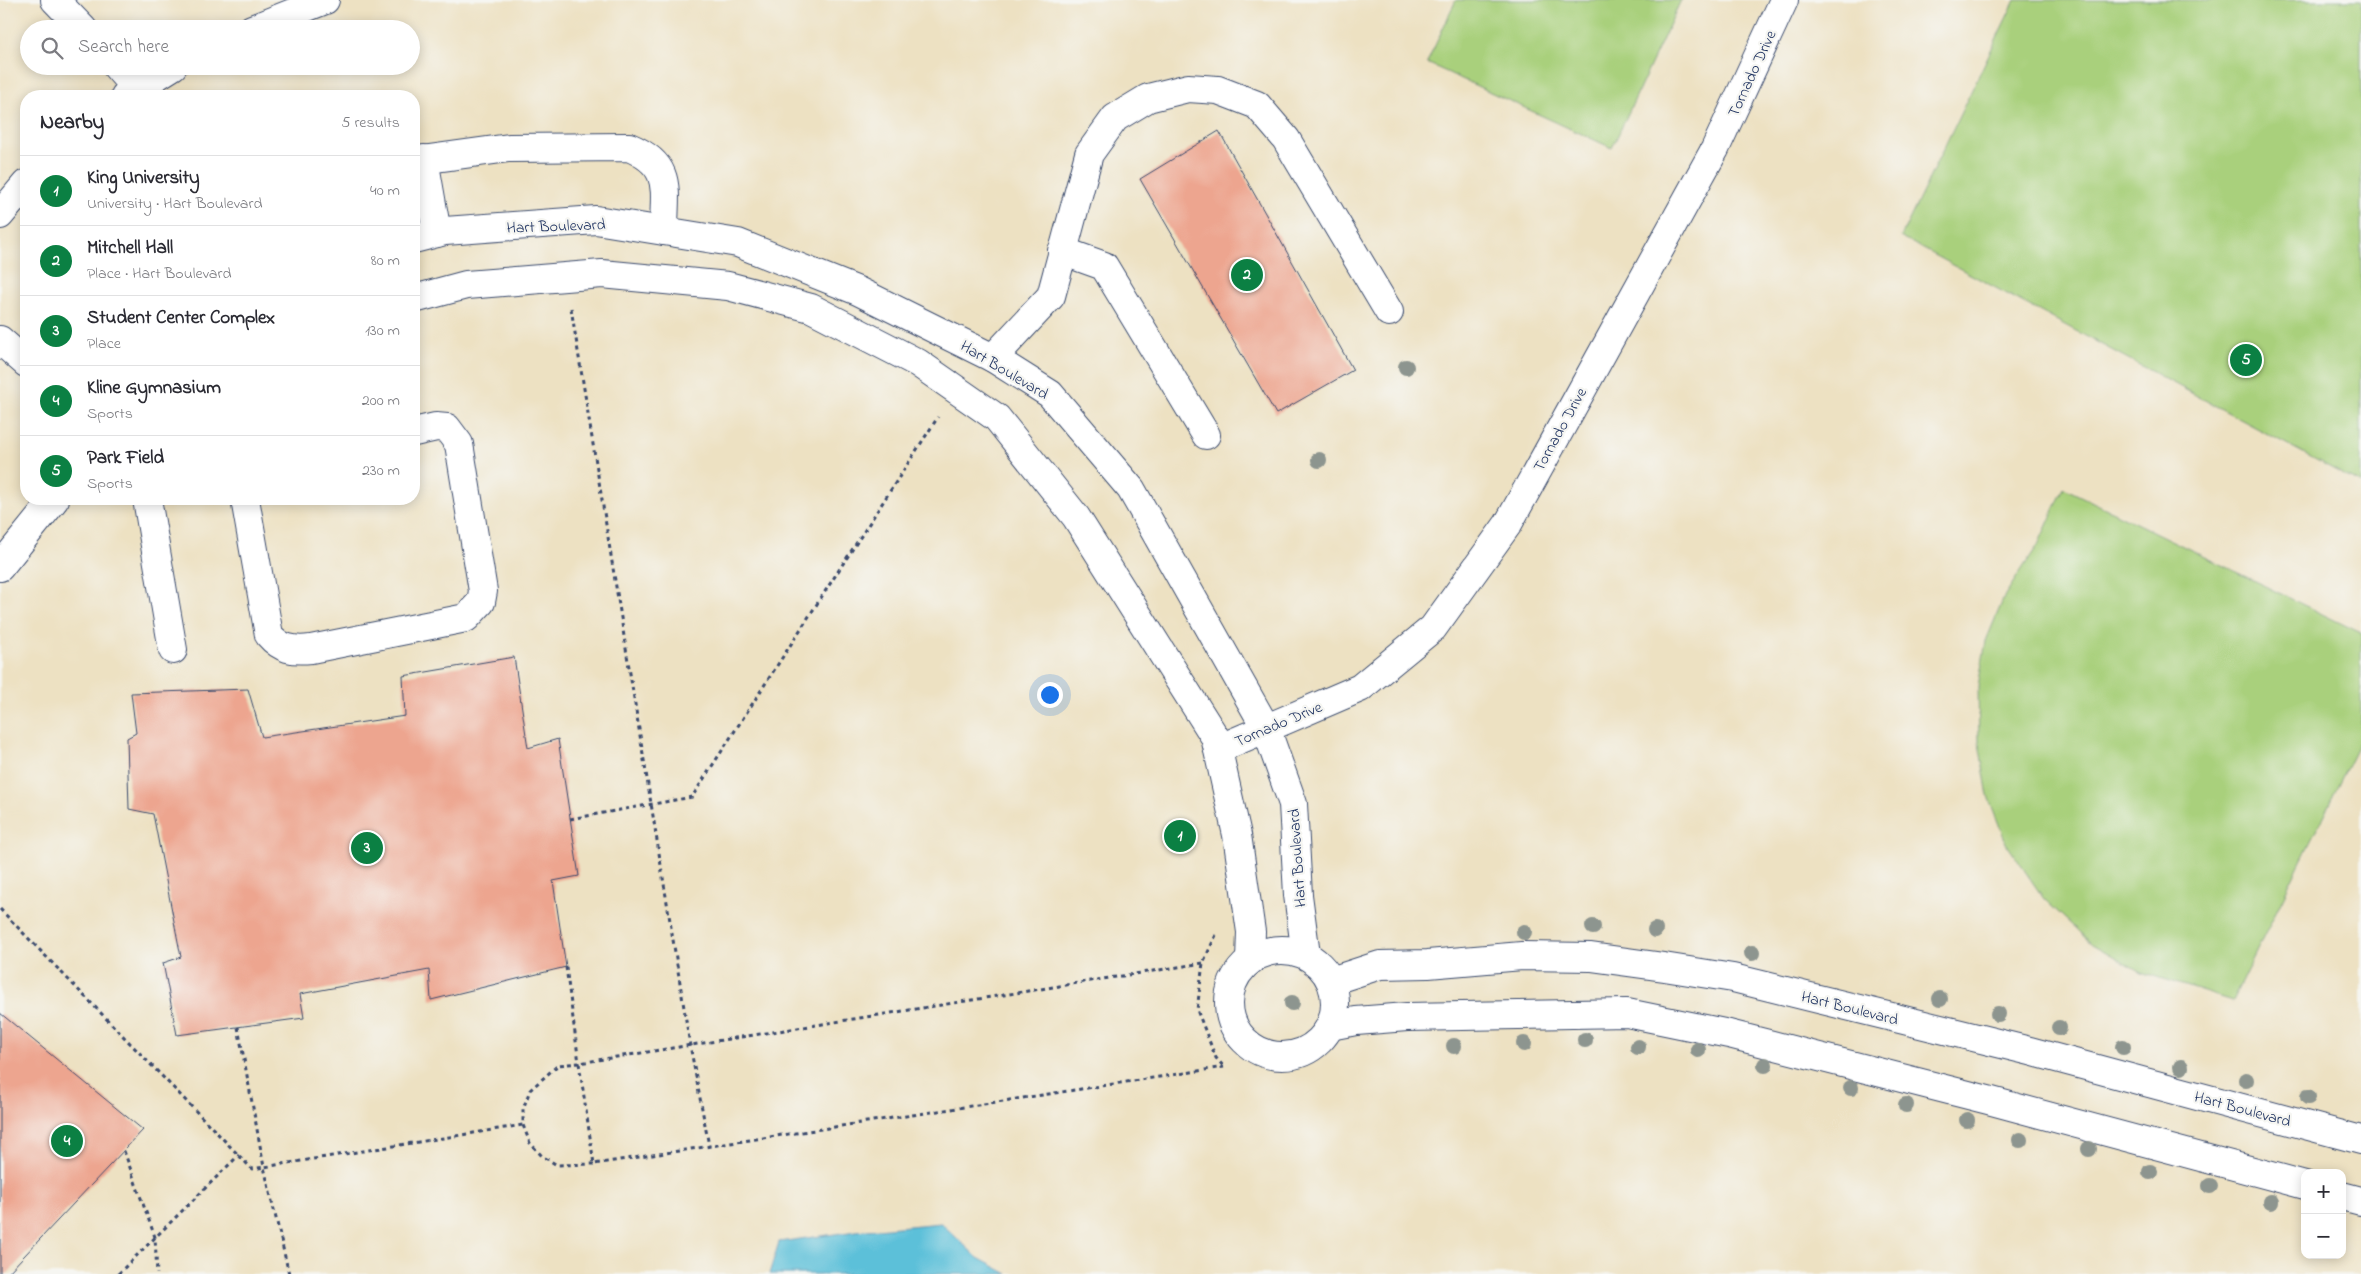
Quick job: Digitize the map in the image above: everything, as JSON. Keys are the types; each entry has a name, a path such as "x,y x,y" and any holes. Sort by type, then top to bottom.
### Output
{"street":[{"path":"55,0 75,20"},
{"path":"275,20 325,0"},
{"name":"Tornado Drive","path":"1218,749 1360,688 1433,628 1508,524 1716,149 1784,0"},
{"path":"121,75 128,90"},
{"path":"135,90 158,75"},
{"path":"993,358 1051,296 1090,154 1115,118 1148,98 1188,88 1218,90 1257,105 1286,139 1389,312"},
{"path":"420,160 509,148 629,147 649,157 661,170 664,184 664,231"},
{"path":"420,171 426,236"},
{"path":"0,215 20,191"},
{"name":"Hart Boulevard","path":"426,236 596,220 738,243 858,291 993,358 1050,394 1131,489 1266,728 1293,804 1298,895 1306,955"},
{"path":"1062,251 1104,266 1206,435"},
{"path":"420,297 466,285 602,274 728,286 811,308 918,363 997,418 1076,517 1215,737 1237,835 1251,932 1250,960"},
{"path":"0,340 20,358"},
{"path":"246,505 269,635 284,648 298,651 311,649 466,618 481,602 483,591 459,444 446,428 436,427 420,431"},
{"path":"0,567 50,505"},
{"path":"148,505 173,650"},
{"path":"1291,950 1306,955 1321,966 1331,982 1335,996 1335,1011 1330,1026 1320,1041 1306,1051 1289,1056 1271,1056 1254,1050 1241,1039 1232,1024 1228,1006 1230,989 1238,973 1250,960 1263,953 1291,950"},
{"name":"Hart Boulevard","path":"1331,982 1380,965 1428,964 1522,956 1591,956 1733,978 2030,1051 2361,1140"},
{"path":"1330,1026 1356,1021 1407,1017 1627,1013 1729,1034 1988,1100 2301,1185"},
{"path":"2346,1197 2361,1201"}],"path":[{"path":"566,277 690,1044 709,1146"},
{"path":"570,819 692,797 956,390"},
{"path":"0,909 252,1169 523,1125"},
{"path":"1203,963 558,1065 530,1090 523,1109 523,1125 530,1144 542,1156 557,1165 594,1164 1224,1067 1216,1058 1197,1010 1203,963 1219,929"},
{"path":"566,967 594,1164"},
{"path":"238,1027 264,1167 289,1274"},
{"path":"124,1151 155,1237 157,1274"},
{"path":"118,1274 239,1155"}],"green space":[{"path":"1456,0 1681,0 1612,148 1427,63"},
{"path":"2015,0 2361,0 2361,484 1901,237"},
{"path":"2064,488 2361,633 2361,739 2232,1001 2141,972 2092,944 2044,899 2006,843 1988,796 1979,743 1978,686 1986,641 2005,595 2038,545"}],"water":[{"path":"941,1223 978,1258 1008,1274 769,1274 779,1242 856,1231"}],"building":[{"path":"1219,131 1353,370 1276,414 1140,179"},
{"path":"514,657 528,748 558,739 579,876 553,881 566,967 431,1000 429,970 300,994 304,1018 177,1035 163,963 181,957 153,814 129,809 127,738 136,733 131,693 248,689 262,737 405,716 403,676"},
{"path":"0,1013 143,1130 7,1274 0,1274"}],"place":[{"name":"Mitchell Hall","path":"1247,275"},
{"name":"Park Field","path":"2246,360"},
{"name":"King University","path":"1180,836"},
{"name":"Student Center Complex","path":"367,848"},
{"name":"Kline Gymnasium","path":"67,1141"}]}
